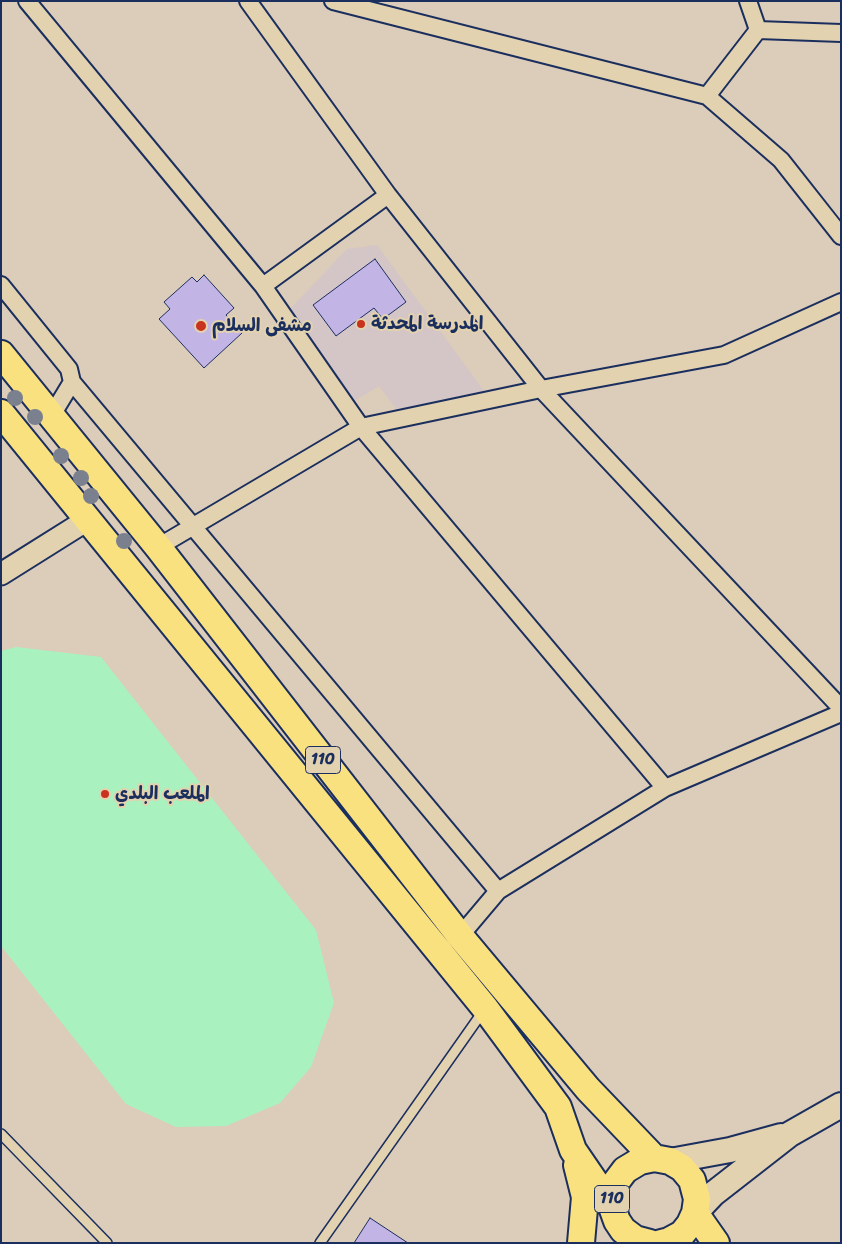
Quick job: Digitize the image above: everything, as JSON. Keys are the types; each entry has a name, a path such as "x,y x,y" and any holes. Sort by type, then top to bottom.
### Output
{"main road":[{"name":"110","path":"1,354 52,414 158,547 460,936 588,1089 662,1160 682,1168 692,1180 697,1199 695,1213"},
{"name":"110","path":"1,413 485,1008 558,1107 573,1150 616,1227 635,1239 650,1243"},
{"path":"661,1243 682,1234 690,1224 695,1213 713,1194 790,1134 841,1105"},
{"path":"662,1160 730,1150 790,1134"},
{"path":"573,1150 585,1197 582,1243"},
{"name":"110","path":"616,1227 612,1197 616,1182 625,1170 640,1161 662,1160"},
{"path":"695,1213 716,1243"}],"street":[{"path":"27,1 263,286 361,427 665,788"},
{"path":"248,1 388,195 541,389 841,708"},
{"path":"333,1 707,96 781,160 841,236"},
{"path":"748,1 758,30"},
{"path":"707,96 758,30"},
{"path":"758,30 841,33"},
{"path":"263,286 388,195"},
{"path":"1,285 69,369 72,382 498,890"},
{"path":"158,547 361,427 541,389 724,355 841,302"},
{"path":"52,414 72,382"},
{"path":"1,574 87,520"},
{"path":"460,936 498,890 665,788 841,713"}],"lane":[{"path":"320,1243 485,1008"},
{"path":"1,1134 106,1243"}],"shaded area":[{"name":"المدرسة المحدثة","path":"377,245 495,406 407,423 379,386 346,406 286,339 290,309 347,249"}],"green space":[{"name":"الملعب البلدي","path":"16,647 101,657 316,930 334,1003 311,1067 280,1103 226,1126 176,1127 126,1104 1,946 1,651"}],"building":[{"path":"375,259 406,302 383,319 374,308 336,336 313,305"},
{"name":"مشفى السلام","path":"204,275 234,308 226,315 242,333 204,368 159,319 170,309 164,302 192,277 197,282"},
{"path":"370,1218 408,1243 354,1243"}],"place":[{"name":"المدرسة المحدثة","path":"361,324"},
{"name":"مشفى السلام","path":"201,326"},
{"name":"الملعب البلدي","path":"105,794"}]}
